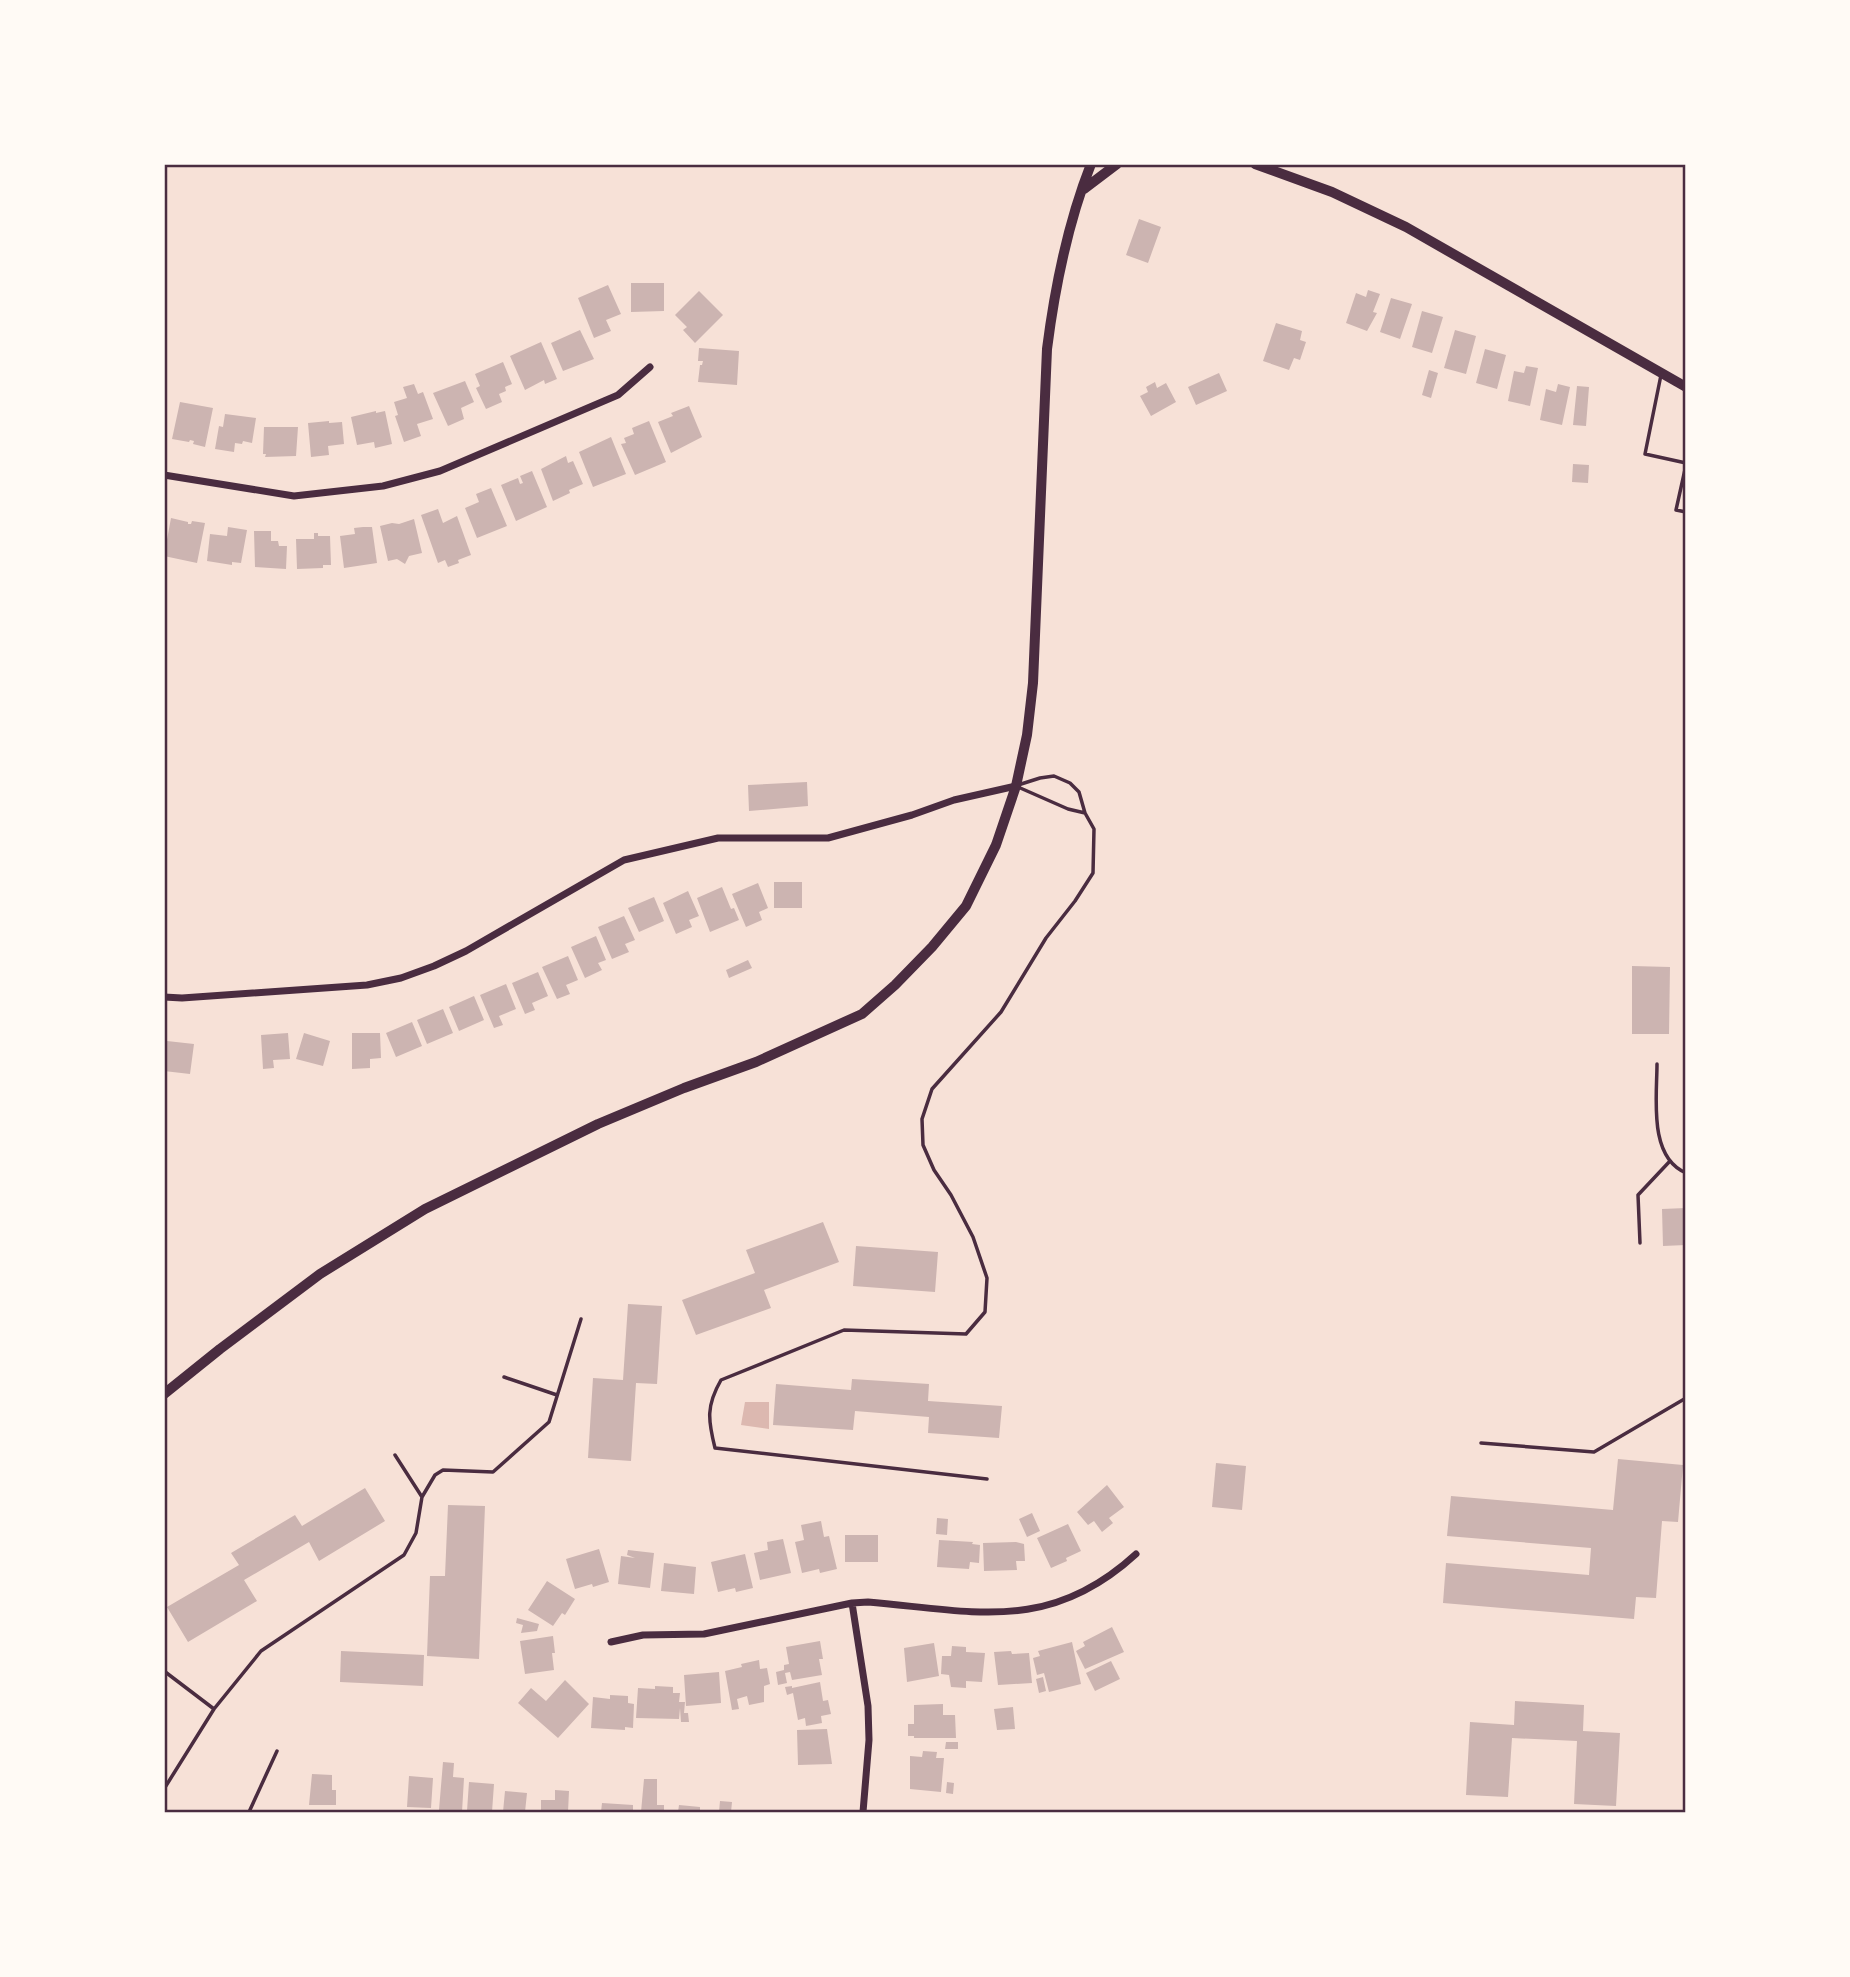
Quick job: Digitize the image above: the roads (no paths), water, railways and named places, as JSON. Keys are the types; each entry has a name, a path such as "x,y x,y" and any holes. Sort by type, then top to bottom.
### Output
{"main road":[{"path":"1255,164 1332,192 1406,227 1685,387"}],"street":[{"path":"164,1394 320,1274 425,1209 598,1124 756,1062 862,1014 932,947 966,906 996,845 1016,786 1027,735 1033,683 1046,349 1063,249 1091,164"},
{"path":"1080,192 1117,164"},
{"path":"164,475 294,496 383,486 440,471 618,395 650,367"},
{"path":"164,997 367,985 401,978 466,951 624,860 718,838 828,838 912,816 954,800 1016,786"},
{"path":"611,1642 643,1635 704,1634 852,1603 992,1612 1031,1609 1070,1599 1094,1587 1136,1555"},
{"path":"852,1603 868,1706 869,1740 863,1812"}],"lane":[{"path":"1661,373 1645,454 1685,464 1676,510 1685,512"},
{"path":"987,1479 715,1448 709,1421 711,1397 722,1380 844,1330 966,1334 985,1312 987,1278 974,1237 934,1170 923,1144 922,1119 932,1089 1001,1012 1046,938 1093,873 1094,829 1084,813 1079,792 1070,783 1054,776 1016,786"},
{"path":"1016,786 1068,809 1084,813"},
{"path":"1657,1064 1660,1143 1676,1169 1685,1173"},
{"path":"1640,1243 1638,1195 1670,1161"},
{"path":"164,1789 214,1709 261,1651 404,1555 416,1533 422,1497 435,1475 443,1470 493,1472 549,1422 581,1319"},
{"path":"504,1377 556,1395"},
{"path":"1481,1443 1594,1452 1685,1398"},
{"path":"395,1455 422,1497"},
{"path":"164,1671 214,1709"},
{"path":"249,1812 277,1751"}]}
